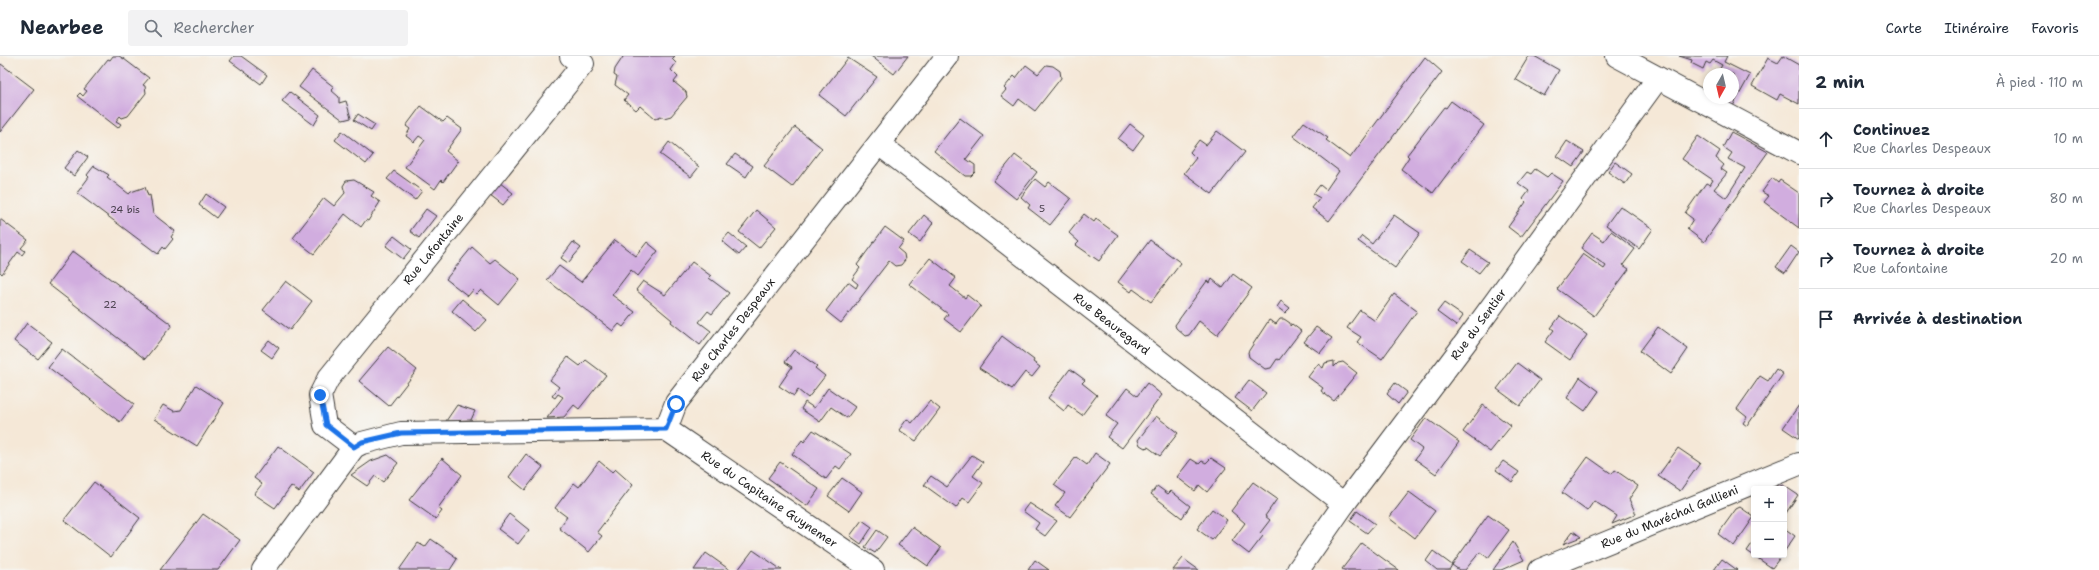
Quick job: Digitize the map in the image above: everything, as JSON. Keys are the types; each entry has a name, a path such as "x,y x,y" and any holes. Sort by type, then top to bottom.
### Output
{"street":[{"name":"Rue Lafontaine","path":"354,447 326,425 320,395 328,379 583,64 571,56"},
{"name":"Rue Charles Despeaux","path":"666,429 676,404 946,56"},
{"path":"1617,56 1799,153"},
{"name":"Rue du Sentier","path":"1298,570 1344,504 1478,327 1658,78"},
{"name":"Rue Beauregard","path":"879,144 1344,504"},
{"path":"263,570 354,447 362,442 401,433 666,429"},
{"name":"Rue du Capitaine Guynemer","path":"666,429 873,570"},
{"name":"Rue du Maréchal Gallieni","path":"1540,570 1799,464"}],"building":[{"path":"113,56 119,56 124,59 149,78 143,85 145,86 146,93 128,116 122,118 120,116 116,121 121,124 118,128 77,96 80,93 83,96 87,91 84,89 108,59 110,60"},
{"path":"234,56 241,56 267,75 261,84 230,61"},
{"path":"622,56 675,56 672,59 676,63 671,70 678,77 674,82 686,92 687,97 671,116 664,118 661,116 655,119 640,106 636,110 624,100 628,95 615,85 617,77 614,75 615,69 623,57"},
{"path":"871,56 908,56 894,74"},
{"path":"1529,56 1534,56 1559,70 1544,96 1515,79"},
{"path":"1679,56 1727,56 1724,62 1736,68 1720,68 1722,65 1713,60 1710,64 1706,62 1703,69 1691,63 1692,60"},
{"path":"1783,56 1799,65 1799,104 1780,94 1777,100 1752,86 1768,58 1778,63"},
{"path":"1425,57 1442,72 1329,221 1312,208 1320,198 1313,194 1320,185 1326,190 1339,171 1293,136 1304,122 1328,138 1326,140 1350,158"},
{"path":"848,58 877,77 846,116 819,95"},
{"path":"1,64 34,89 0,132 0,66"},
{"path":"1026,65 1038,74 1046,65 1053,66 1060,71 1061,78 1035,111 1019,99 1014,106 1001,96 1006,90 1004,88 1014,76 1016,78"},
{"path":"312,70 334,87 331,90 339,97 339,103 346,101 351,118 343,120 299,87"},
{"path":"1739,70 1750,75 1739,95"},
{"path":"290,92 320,115 314,125 282,101"},
{"path":"1451,101 1484,125 1433,193 1401,169 1409,157 1407,155 1444,107 1446,108"},
{"path":"421,106 443,122 447,118 462,129 446,151 458,161 443,182 441,180 435,189 405,167 425,140 419,136 414,142 406,136 410,129 406,126"},
{"path":"358,114 375,125 371,131 354,120"},
{"path":"960,118 984,136 966,159 975,165 975,172 971,176 965,176 934,151"},
{"path":"1130,124 1144,135 1133,150 1118,139"},
{"path":"795,127 822,148 792,187 764,166"},
{"path":"342,131 373,155 366,164 335,140"},
{"path":"1217,131 1245,152 1212,194 1184,173 1196,158 1190,152 1199,140 1206,145"},
{"path":"1731,132 1768,152 1704,242 1687,229 1693,219 1685,213 1706,183 1710,185 1713,180 1682,159 1698,136 1720,151 1716,158 1724,165 1721,169 1727,173 1714,189 1726,198 1745,168 1728,159 1732,153 1723,147"},
{"path":"1567,141 1584,152 1573,167 1557,156"},
{"path":"669,142 699,167 691,177 660,154"},
{"path":"78,150 88,157 74,176 64,168"},
{"path":"735,154 753,166 746,177 727,164"},
{"path":"1015,155 1037,172 1016,199 994,181"},
{"path":"1615,162 1632,174 1625,184 1608,172"},
{"path":"94,166 109,175 107,177 129,194 145,187 148,196 150,195 153,214 175,231 171,237 173,239 165,249 163,247 158,254 77,193 89,177 87,175"},
{"path":"1535,169 1547,177 1551,173 1563,181 1521,237 1508,227 1526,202 1523,199 1529,191 1518,183 1527,172 1531,174"},
{"path":"394,171 422,191 415,200 387,179"},
{"path":"1772,178 1778,183 1780,180 1799,193 1799,228 1764,202 1769,196 1762,192"},
{"path":"495,179 513,193 503,205 485,191"},
{"path":"1035,179 1045,187 1049,182 1071,199 1050,225 1028,208 1030,205 1021,197"},
{"path":"354,180 374,192 371,196 380,202 368,221 366,220 361,227 345,214 314,254 293,238 324,198 334,206 345,193 343,186 346,181"},
{"path":"206,194 224,207 216,218 199,205"},
{"path":"1620,206 1653,229 1639,249 1606,225"},
{"path":"426,209 436,216 419,238 410,231"},
{"path":"756,210 776,227 759,248 739,232"},
{"path":"1084,214 1094,222 1096,219 1118,235 1099,261 1076,245 1079,242 1069,233"},
{"path":"924,215 933,223 920,242 909,234"},
{"path":"1394,215 1420,233 1395,268 1358,241 1362,236 1372,244"},
{"path":"0,219 28,240 21,248 25,251 22,255 18,252 2,274 0,272"},
{"path":"885,227 904,241 898,249 904,254 905,260 901,265 895,266 889,261 841,323 826,311 848,282 856,288 858,284 852,279 860,268 857,265"},
{"path":"1611,231 1635,249 1623,265 1629,269 1594,316 1557,289 1583,254 1604,269 1606,266 1581,248 1592,233 1604,241"},
{"path":"729,233 746,247 739,255 722,241"},
{"path":"394,236 411,249 403,259 386,246"},
{"path":"615,240 636,256 647,242 658,251 638,276 631,270 612,295 635,312 623,327 619,324 613,331 547,280 559,266 581,282"},
{"path":"1150,240 1181,263 1151,302 1133,289 1131,292 1118,282"},
{"path":"573,242 581,248 568,263 561,258"},
{"path":"1791,246 1799,252 1785,273 1776,267"},
{"path":"472,247 490,263 495,259 520,279 499,305 481,290 477,294 473,290 468,296 446,279"},
{"path":"1470,250 1488,262 1479,273 1462,261"},
{"path":"73,251 172,325 145,359 48,284"},
{"path":"930,258 956,278 950,286 965,298 967,295 981,306 961,332 944,319 948,314 909,284"},
{"path":"692,262 711,276 709,278 729,293 712,314 708,311 699,322 711,331 700,345 671,322 672,320 636,290 643,281 665,295"},
{"path":"1233,274 1252,288 1217,335 1199,321 1189,335 1185,336 1176,328 1175,325 1207,281 1210,283 1212,279 1223,288"},
{"path":"286,281 312,301 290,330 263,310"},
{"path":"1394,294 1417,311 1382,359 1357,342 1361,337 1347,328 1360,310 1375,321"},
{"path":"462,299 487,320 476,332 452,311"},
{"path":"1281,301 1290,308 1285,313 1277,307"},
{"path":"1444,303 1463,316 1456,326 1437,312"},
{"path":"1560,316 1587,335 1570,360 1545,342 1554,330 1551,328"},
{"path":"1280,319 1284,319 1290,323 1290,326 1292,324 1301,331 1279,360 1277,359 1271,368 1265,369 1249,357 1248,352 1269,320 1276,324"},
{"path":"27,323 52,342 38,359 14,341"},
{"path":"1316,327 1332,338 1320,353 1304,342"},
{"path":"1658,327 1688,349 1671,374 1640,351"},
{"path":"1002,336 1034,360 1033,362 1040,367 1032,377 1025,372 1012,389 979,368"},
{"path":"269,340 279,348 272,358 261,350"},
{"path":"388,347 417,370 389,406 359,381"},
{"path":"62,349 134,404 120,422 48,367"},
{"path":"794,350 817,366 815,368 825,376 808,398 798,390 794,396 779,386 792,367 785,362"},
{"path":"568,357 580,366 586,360 606,375 579,409 574,405 564,417 547,418 563,397 558,394 555,398 552,396 559,387 550,380"},
{"path":"1334,361 1334,367 1338,363 1343,362 1357,373 1334,401 1321,391 1323,388 1308,377 1318,364 1323,368 1325,363"},
{"path":"1517,363 1540,380 1520,406 1497,389"},
{"path":"1070,369 1085,380 1082,383 1097,395 1082,415 1068,405 1064,411 1048,398"},
{"path":"1776,369 1783,374 1747,426 1743,423 1747,417 1737,409 1760,376 1768,381"},
{"path":"1580,377 1599,391 1585,411 1567,398"},
{"path":"1249,380 1266,393 1252,411 1235,398"},
{"path":"1147,383 1162,395 1122,448 1107,437 1117,424 1106,416 1127,388 1137,396"},
{"path":"1395,383 1407,392 1398,404 1387,394"},
{"path":"196,385 224,403 197,446 154,419 163,405 174,411 181,410"},
{"path":"828,388 855,407 847,418 831,407 820,422 801,409 805,402 814,408"},
{"path":"930,401 940,409 916,441 899,430 907,419 912,423"},
{"path":"457,405 475,411 471,420 446,421"},
{"path":"1483,405 1511,426 1490,452 1463,432"},
{"path":"1799,405 1799,439 1783,428"},
{"path":"1156,416 1178,433 1160,456 1148,447 1145,448 1140,445 1138,440"},
{"path":"1426,418 1459,442 1436,474 1415,459 1422,449 1410,440"},
{"path":"813,430 851,454 840,469 836,466 826,479 792,454 802,440 804,442"},
{"path":"278,446 314,472 299,492 291,486 275,508 254,494 262,484 254,478"},
{"path":"1678,448 1700,463 1680,491 1658,476"},
{"path":"1095,453 1110,464 1070,517 1055,506 1065,493 1054,485 1076,457 1087,465"},
{"path":"526,454 543,467 525,490 509,477"},
{"path":"388,455 398,463 383,482 375,476 367,486 351,475 371,461"},
{"path":"972,455 983,462 973,476 983,483 969,502 963,498 956,508 924,485 931,476 947,487"},
{"path":"1588,457 1612,474 1615,470 1638,486 1629,499 1636,514 1612,524 1617,516 1594,501 1587,511 1562,493"},
{"path":"442,458 462,475 438,508 442,511 436,519 409,500"},
{"path":"1211,458 1226,468 1207,492 1199,485 1195,491 1177,477 1191,459 1199,464 1202,461 1206,463"},
{"path":"599,461 612,472 615,469 633,485 597,532 602,536 589,552 559,528 567,517 555,508 574,483 579,487"},
{"path":"1503,461 1519,472 1512,482 1496,470"},
{"path":"780,462 819,489 807,506 768,478"},
{"path":"842,478 862,492 849,511 828,496"},
{"path":"94,482 140,518 111,557 64,520"},
{"path":"1253,482 1277,499 1265,516 1270,520 1260,533 1263,536 1249,554 1232,541 1245,523 1231,511"},
{"path":"1157,486 1168,494 1171,491 1190,506 1182,518 1151,494"},
{"path":"1787,488 1798,495 1787,512"},
{"path":"1409,492 1435,511 1415,538 1389,518"},
{"path":"1029,503 1057,521 1045,536 1035,529 1039,523 1023,511"},
{"path":"1740,507 1751,515 1751,521 1734,546 1718,534 1736,509"},
{"path":"1212,509 1227,520 1212,540 1197,529"},
{"path":"1357,511 1375,524 1367,533 1350,521"},
{"path":"203,514 240,540 218,570 160,570"},
{"path":"509,514 529,530 518,544 498,529"},
{"path":"1488,515 1509,530 1488,558 1480,552 1465,570 1459,570 1452,565"},
{"path":"862,520 872,527 861,544 850,536"},
{"path":"912,527 941,548 928,566 898,545"},
{"path":"877,530 887,537 875,553 865,547"},
{"path":"1787,530 1795,536 1787,548"},
{"path":"1573,531 1581,537 1563,544"},
{"path":"431,539 454,555 453,556 457,559 450,570 399,570 418,543 425,547"},
{"path":"1513,542 1524,560 1501,570 1493,570"},
{"path":"1362,543 1399,570 1342,569"},
{"path":"1751,545 1751,554 1747,551"},
{"path":"753,550 782,570 738,570"},
{"path":"1433,551 1452,565 1449,570 1437,570 1426,561"},
{"path":"706,553 730,570 694,570"},
{"path":"1183,558 1185,560 1199,570 1173,570"},
{"path":"1757,558 1780,558 1772,568"},
{"path":"1722,559 1737,570 1714,570"},
{"path":"1035,560 1049,570 1028,570"}],"route":[{"path":"320,395 326,425 354,447 362,442 401,433 666,429 676,404"}]}
